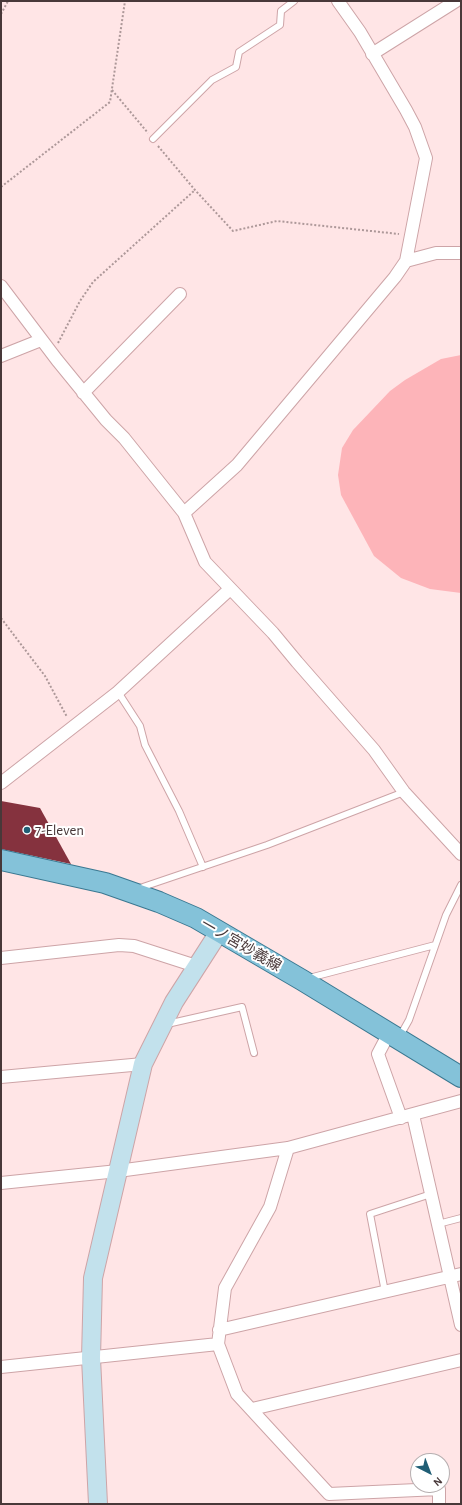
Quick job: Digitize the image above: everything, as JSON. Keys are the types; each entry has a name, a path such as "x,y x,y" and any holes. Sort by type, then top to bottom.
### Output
{"main road":[{"name":"一ノ宮妙義線","path":"1,860 105,882 196,918 302,980 461,1077"}],"street":[{"path":"184,513 237,465 395,277 406,261 426,158 415,127 360,32 338,1"},
{"path":"372,54 456,1"},
{"path":"406,261 436,253 461,253"},
{"path":"1,286 83,393 124,438 184,513 205,562 273,634 374,750 404,792 461,854"},
{"path":"83,393 180,294"},
{"path":"1,356 41,340"},
{"path":"1,784 118,692 230,589"},
{"path":"98,1504 91,1358 93,1278 142,1064 164,1024 174,1002 219,932"},
{"path":"1,958 119,945 134,946 196,966"},
{"path":"394,1036 378,1054 401,1118"},
{"path":"1,1077 142,1064"},
{"path":"1,1183 118,1171 288,1148 461,1101"},
{"path":"414,1115 438,1224 456,1276 460,1320"},
{"path":"288,1148 270,1207 225,1288 218,1344 237,1394 329,1494 439,1489 439,1504"},
{"path":"220,1330 456,1276"},
{"path":"1,1367 218,1344"},
{"path":"252,1409 461,1360"}],"lane":[{"path":"153,140 212,80 236,67 239,52 280,25 281,11 294,1"},
{"path":"118,692 140,726 145,744 179,811 203,867"},
{"path":"130,891 267,845 404,792"},
{"path":"394,1036 409,1020 446,915 461,885"},
{"path":"302,980 435,946"},
{"path":"164,1024 242,1007 254,1053"},
{"path":"385,1292 370,1214 431,1194"},
{"path":"438,1224 461,1218"}],"path":[{"path":"1,14 8,1"},
{"path":"1,188 110,102 125,1"},
{"path":"112,90 195,190 233,231 277,221 410,235"},
{"path":"52,354 80,301 93,282 195,190"},
{"path":"1,618 45,676 72,727"}],"shaded area":[{"path":"461,355 461,593 430,589 401,578 374,556 341,495 338,475 342,448 353,430 390,391 405,380 441,359"}],"building":[{"name":"7-Eleven","path":"1,801 40,808 71,864 1,849"}],"place":[{"name":"7-Eleven","path":"27,830"}]}
